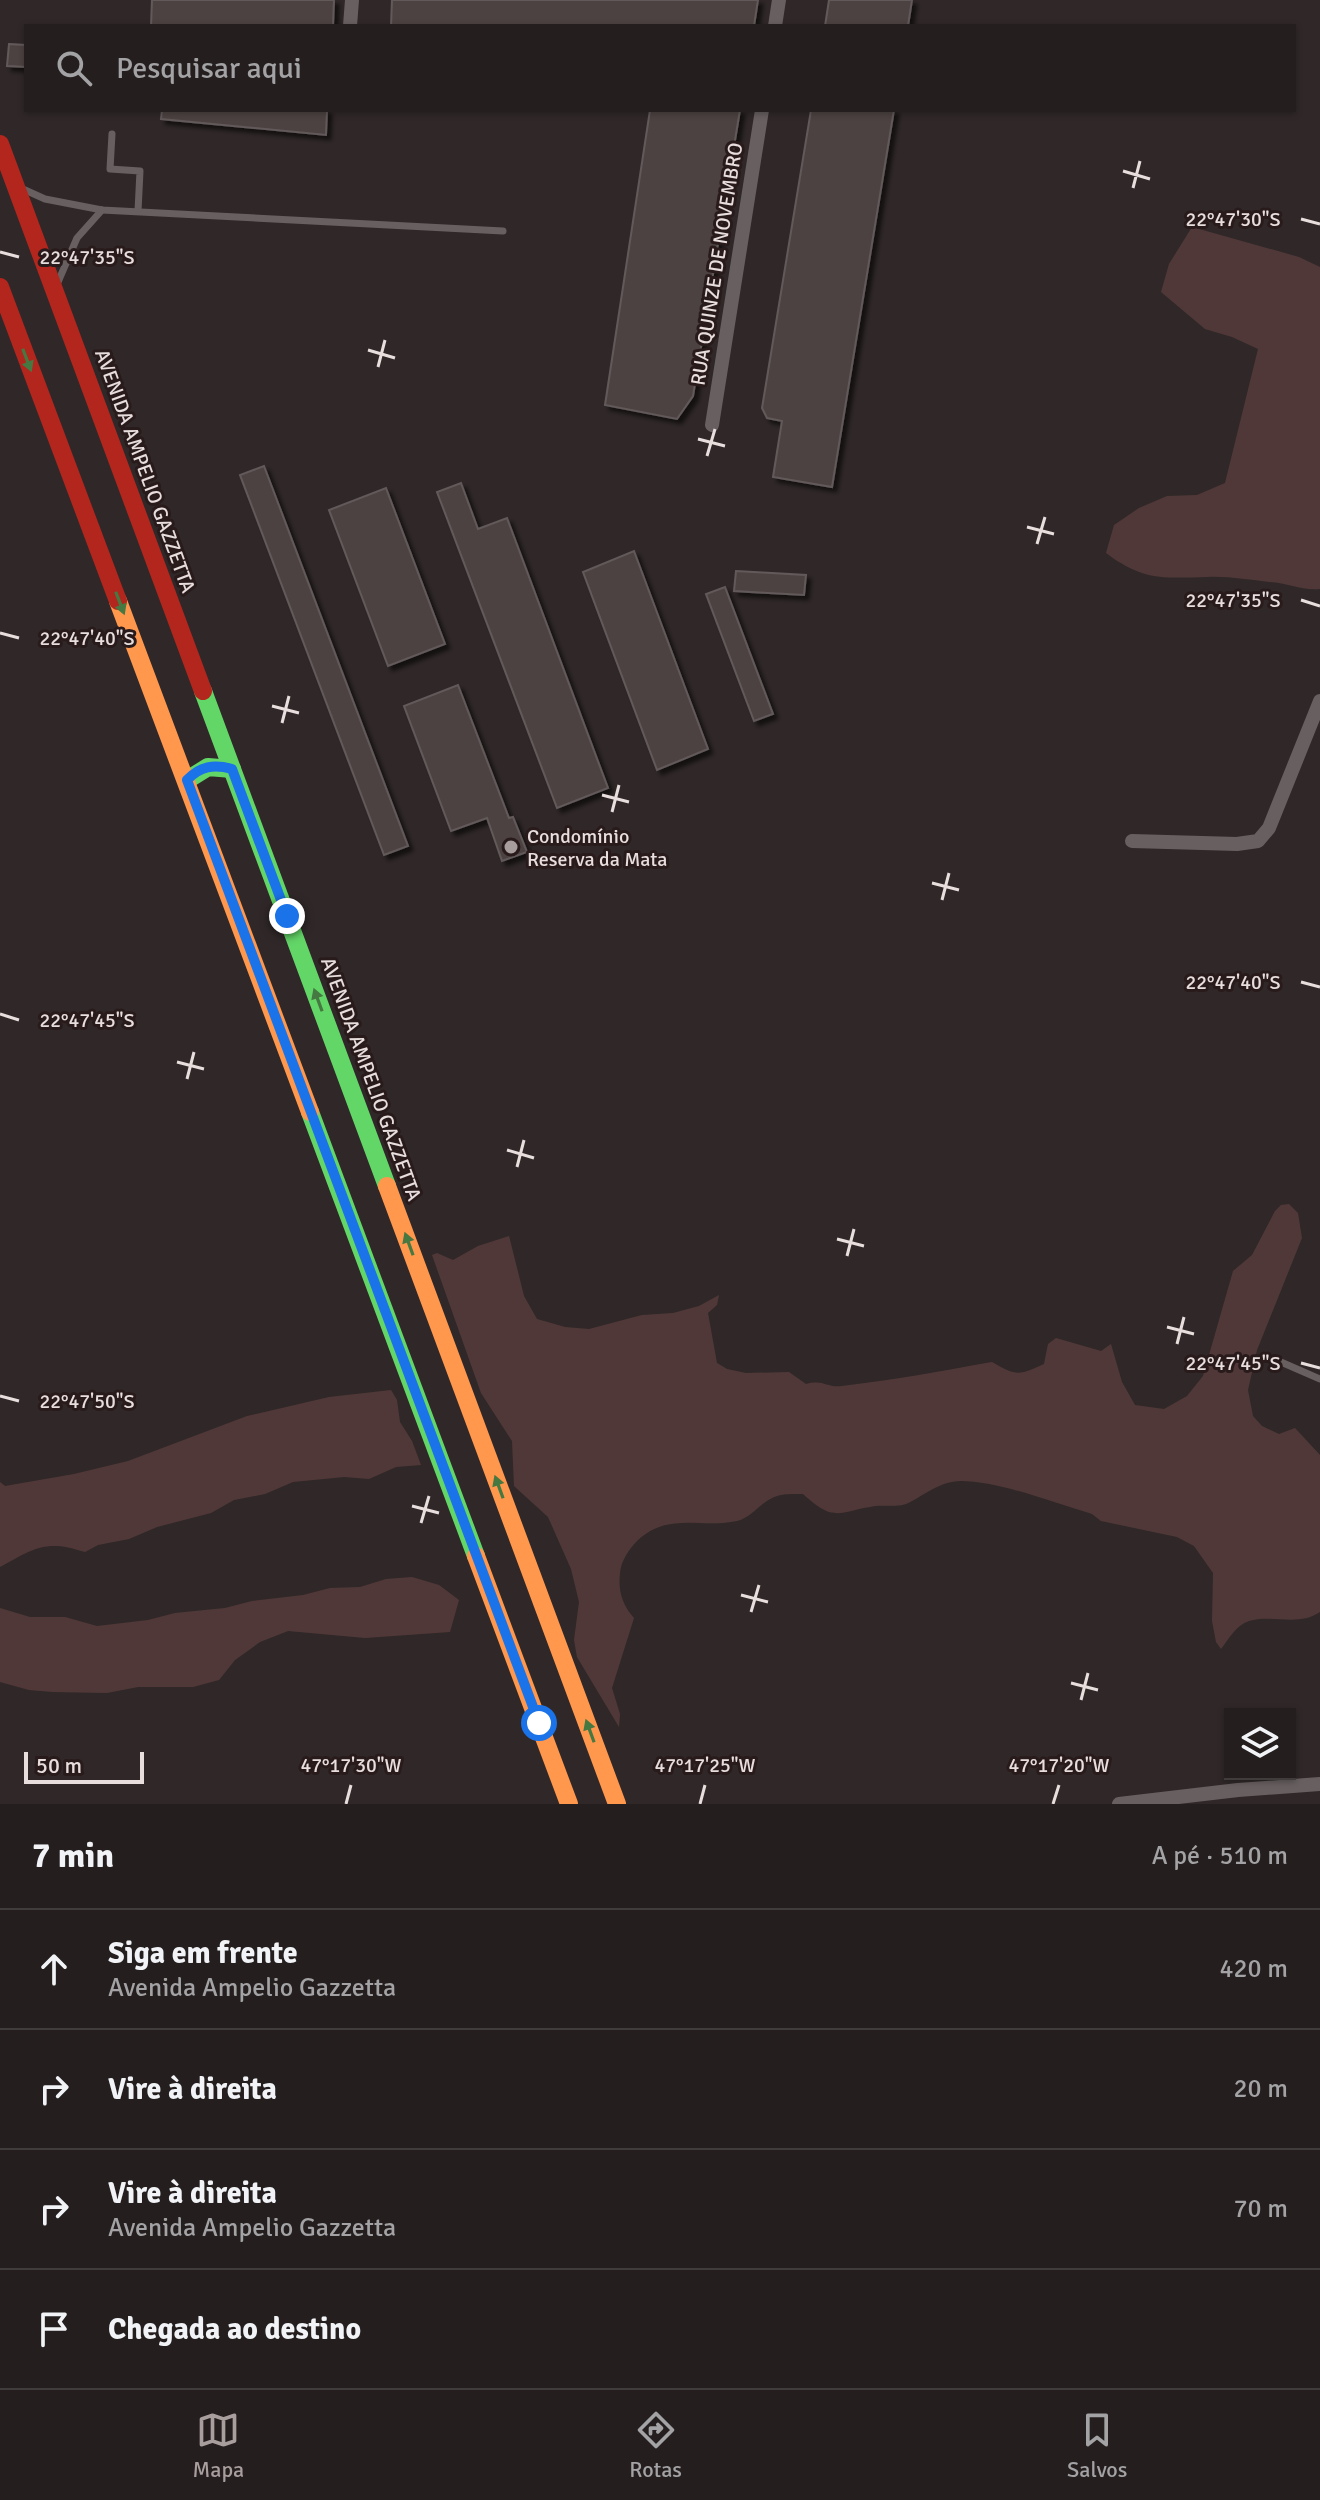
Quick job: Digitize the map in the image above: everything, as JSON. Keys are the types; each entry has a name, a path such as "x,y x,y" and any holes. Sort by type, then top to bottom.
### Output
{"main road":[{"name":"AVENIDA AMPELIO GAZZETTA","path":"0,144 617,1804"},
{"path":"0,287 569,1804"},
{"path":"187,780 203,768 232,769"}],"street":[{"path":"350,24 352,0"},
{"path":"775,24 779,0"},
{"name":"RUA QUINZE DE NOVEMBRO","path":"712,425 762,112"},
{"path":"1132,841 1237,844 1258,841 1269,828 1320,701"},
{"path":"1119,1804 1320,1784"}],"lane":[{"path":"112,134 110,169 140,171 138,211"},
{"path":"16,187 45,199 102,210 503,231"},
{"path":"55,290 64,262 77,238 102,210"},
{"path":"1274,1359 1320,1379"}],"shaded area":[{"path":"1192,227 1299,257 1320,267 1320,589 1231,578 1154,576 1131,569 1106,553 1114,525 1139,508 1167,496 1197,495 1225,483 1258,349 1205,329 1161,292 1169,264"},
{"path":"1289,1204 1298,1213 1302,1238 1257,1350 1248,1390 1253,1416 1262,1426 1279,1434 1295,1428 1320,1455 1320,1612 1303,1619 1249,1621 1236,1629 1221,1649 1216,1642 1212,1621 1213,1573 1194,1546 1177,1537 1101,1521 1092,1514 1044,1499 976,1482 946,1483 902,1505 837,1513 822,1509 803,1494 776,1496 737,1521 661,1526 637,1541 628,1551 621,1569 620,1586 626,1608 634,1618 612,1688 620,1714 619,1727 577,1657 574,1640 579,1602 571,1569 548,1517 514,1486 512,1441 481,1393 432,1255 437,1253 453,1260 478,1246 509,1236 524,1296 537,1319 565,1327 589,1329 642,1315 673,1313 699,1306 719,1295 717,1305 708,1313 717,1363 727,1369 746,1373 789,1372 806,1384 817,1382 842,1386 992,1362 1017,1373 1044,1364 1048,1344 1056,1338 1101,1351 1111,1344 1122,1382 1135,1405 1164,1409 1187,1396 1203,1376 1233,1271 1252,1255 1275,1211 1281,1205"},
{"path":"391,1390 397,1400 400,1422 412,1441 421,1465 396,1467 369,1479 344,1477 293,1482 265,1494 234,1500 211,1513 157,1527 129,1539 98,1545 85,1552 50,1546 22,1555 0,1567 0,1482 5,1486 74,1474 128,1461 247,1416 329,1397"},
{"path":"412,1577 439,1585 459,1600 450,1632 365,1638 288,1631 260,1642 235,1660 219,1680 193,1687 138,1687 107,1693 53,1692 29,1690 0,1682 0,1608 30,1617 65,1617 97,1626"}],"building":[{"path":"152,0 334,0 333,24 151,24"},
{"path":"392,0 758,0 754,24 391,24"},
{"path":"829,0 912,0 908,24 825,24"},
{"path":"9,44 24,45 24,67 7,66"},
{"path":"162,112 327,112 326,135 161,119"},
{"path":"650,112 740,112 693,396 677,419 605,405"},
{"path":"811,112 894,112 832,487 773,477 782,421 767,418 762,408"},
{"path":"264,466 408,846 384,855 240,475"},
{"path":"461,483 478,529 507,518 608,788 557,808 437,492"},
{"path":"386,488 445,644 388,666 329,510"},
{"path":"634,551 708,749 657,770 583,572"},
{"path":"736,571 806,575 804,595 734,591"},
{"path":"725,587 773,714 754,721 706,594"},
{"path":"458,685 509,818 513,817 527,852 502,861 487,818 451,831 404,706"}],"traffic: fast":[{"path":"203,691 387,1186"},
{"path":"187,780 208,767 232,769"},
{"path":"310,1112 476,1556"}],"traffic: slow":[{"path":"118,601 310,1112"},
{"path":"387,1186 617,1804"},
{"path":"476,1556 569,1804"}],"traffic: jam":[{"path":"0,144 203,691"},
{"path":"0,287 118,601"}],"place":[{"name":"Condomínio Reserva da Mata","path":"511,847"}],"route":[{"path":"287,916 232,769 214,766 193,773 187,780 539,1723"}]}
